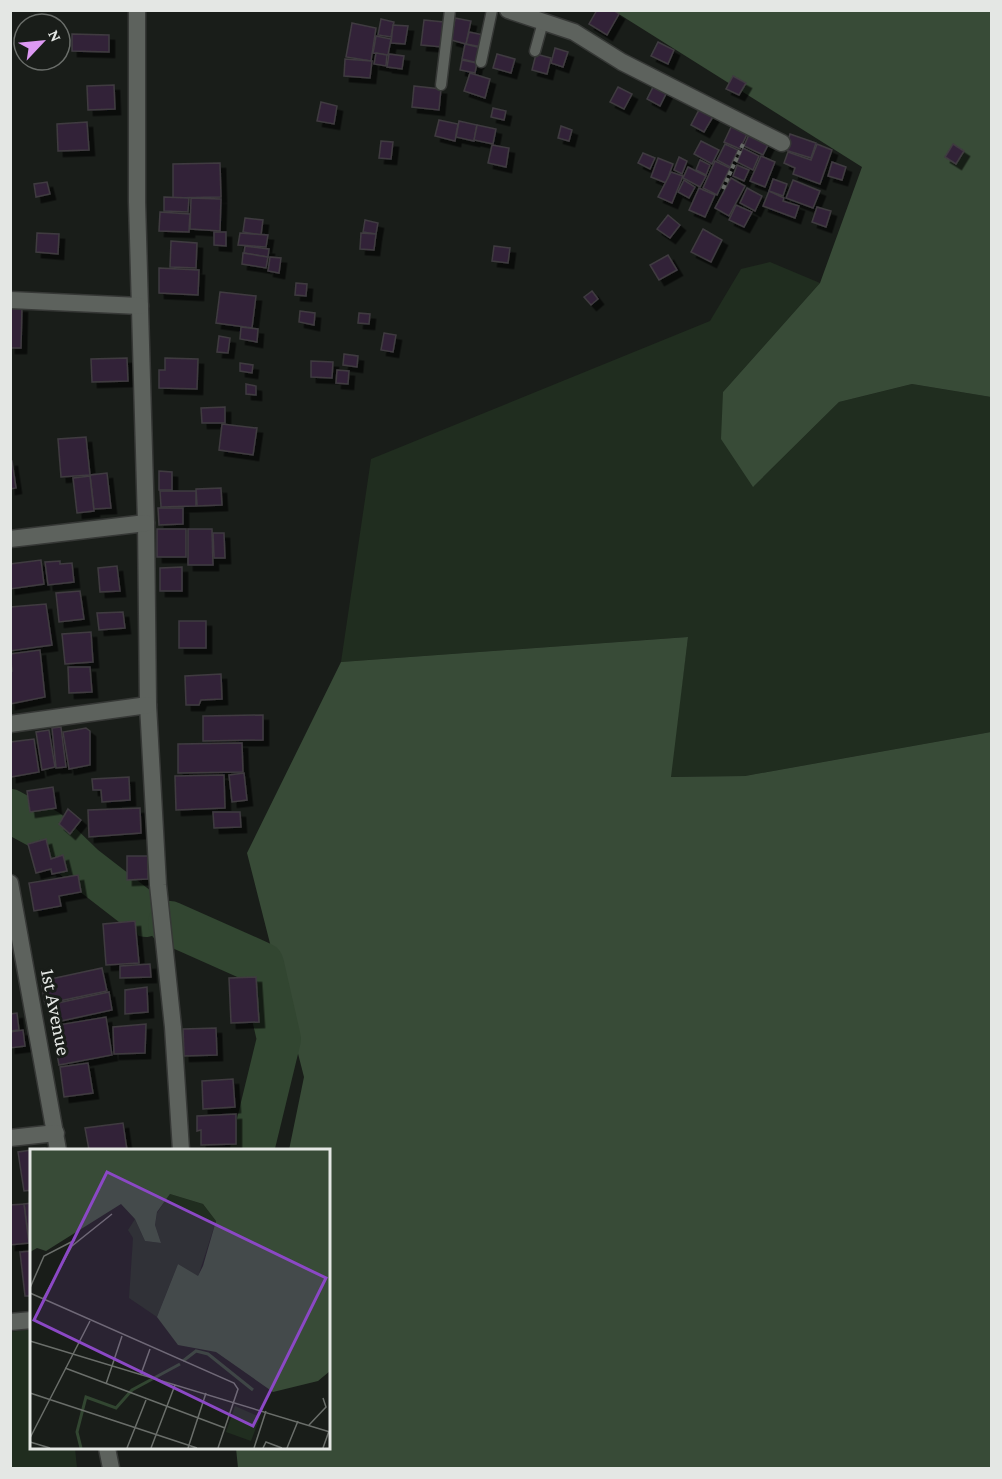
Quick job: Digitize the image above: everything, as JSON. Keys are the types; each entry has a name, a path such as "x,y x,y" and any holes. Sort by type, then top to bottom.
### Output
{"street":[{"path":"137,10 136,147 146,524 148,705 158,885 173,1027 181,1149"},
{"path":"508,10 545,16 622,62 782,143"},
{"path":"10,300 140,306"},
{"path":"10,539 146,524"},
{"path":"10,724 148,705"},
{"name":"1st Avenue","path":"10,883 15,941 58,1149"},
{"path":"10,1138 56,1133"},
{"path":"10,1322 30,1320"},
{"path":"107,1449 111,1468"}],"lane":[{"path":"441,85 450,10"},
{"path":"481,62 492,10"},
{"path":"535,51 545,16"}],"path":[{"path":"723,189 751,127"}],"green space":[{"path":"614,11 991,11 991,397 912,384 839,402 753,487 721,439 723,392 820,283 862,167"},
{"path":"770,262 820,283 723,392 754,486 839,402 912,384 991,397 991,732 745,776 670,777 688,637 341,662 371,459 710,321 741,269"},
{"path":"688,637 671,777 745,776 991,732 991,1468 238,1468 236,1449 330,1449 330,1149 289,1149 304,1077 247,853 341,662"},
{"path":"30,1329 30,1449 75,1449 77,1468 11,1468 11,1332"}],"building":[{"path":"597,10 613,10 619,14 607,35 589,24"},
{"path":"455,18 471,21 466,44 451,40"},
{"path":"381,19 394,22 391,37 378,35"},
{"path":"424,20 444,22 442,47 421,45"},
{"path":"352,23 376,28 371,61 346,57"},
{"path":"393,25 408,26 405,44 391,43"},
{"path":"469,32 484,35 482,47 466,44"},
{"path":"72,34 109,35 109,52 72,51"},
{"path":"376,36 391,39 388,55 373,53"},
{"path":"658,42 674,50 668,64 651,56"},
{"path":"465,44 482,48 478,63 462,59"},
{"path":"555,48 568,52 563,67 551,63"},
{"path":"376,53 387,55 386,66 374,64"},
{"path":"389,54 404,56 402,69 387,67"},
{"path":"497,54 515,59 511,73 493,68"},
{"path":"536,54 551,58 547,74 532,70"},
{"path":"345,59 372,61 370,78 344,76"},
{"path":"462,60 477,63 475,73 460,70"},
{"path":"470,73 490,79 485,98 464,91"},
{"path":"733,76 746,83 739,95 726,89"},
{"path":"114,85 115,109 88,110 87,86"},
{"path":"654,85 667,92 660,106 647,99"},
{"path":"414,86 441,89 439,110 412,107"},
{"path":"618,87 632,94 624,109 610,102"},
{"path":"321,102 337,106 334,124 317,121"},
{"path":"493,108 506,111 504,120 491,117"},
{"path":"700,108 714,115 704,132 691,125"},
{"path":"439,120 458,124 455,141 435,136"},
{"path":"459,121 477,125 474,141 456,137"},
{"path":"87,122 89,150 58,151 57,124"},
{"path":"733,123 749,130 740,149 724,142"},
{"path":"477,125 496,129 493,144 474,140"},
{"path":"561,126 572,130 569,141 558,138"},
{"path":"751,130 771,139 763,155 744,146"},
{"path":"790,134 816,143 811,158 785,150"},
{"path":"381,141 393,142 391,159 379,158"},
{"path":"701,141 719,150 712,164 694,154"},
{"path":"725,144 738,150 730,167 717,160"},
{"path":"817,144 832,150 820,184 793,174 795,168 784,163 788,152 811,160"},
{"path":"953,144 964,151 956,164 945,157"},
{"path":"492,145 509,148 506,167 488,163"},
{"path":"743,148 759,156 753,170 737,162"},
{"path":"643,153 655,158 650,169 638,163"},
{"path":"761,156 775,162 765,187 750,181"},
{"path":"679,157 687,161 682,174 674,170"},
{"path":"658,158 673,164 666,183 651,177"},
{"path":"700,160 710,165 706,175 696,170"},
{"path":"715,161 730,168 717,195 703,188"},
{"path":"832,162 846,167 842,180 828,176"},
{"path":"220,163 221,197 173,198 173,164"},
{"path":"737,165 749,170 744,181 733,176"},
{"path":"688,167 706,176 700,187 683,178"},
{"path":"671,172 683,176 672,203 658,197"},
{"path":"731,178 745,186 729,216 715,208"},
{"path":"773,179 787,184 783,196 769,191"},
{"path":"684,180 695,187 689,198 678,192"},
{"path":"793,180 820,191 813,208 786,198"},
{"path":"47,182 50,194 36,197 34,184"},
{"path":"699,188 715,195 705,217 689,210"},
{"path":"747,188 762,196 755,211 740,203"},
{"path":"769,191 784,198 783,201 799,206 795,218 763,206"},
{"path":"164,197 189,198 188,212 164,211"},
{"path":"191,198 221,199 220,231 190,229"},
{"path":"736,205 752,212 744,227 729,220"},
{"path":"817,207 831,211 826,227 812,222"},
{"path":"160,212 190,214 189,232 159,231"},
{"path":"668,215 680,225 670,238 657,229"},
{"path":"245,218 263,220 261,235 243,232"},
{"path":"365,220 378,223 376,234 363,232"},
{"path":"703,229 722,240 711,262 691,252"},
{"path":"214,232 226,232 226,246 214,245"},
{"path":"37,233 59,234 58,254 36,252"},
{"path":"240,233 268,235 266,247 238,245"},
{"path":"361,233 376,234 374,250 360,249"},
{"path":"171,241 197,243 196,268 170,267"},
{"path":"245,246 269,249 268,257 244,253"},
{"path":"494,246 510,248 508,263 492,261"},
{"path":"243,253 268,257 266,268 242,264"},
{"path":"668,255 677,270 659,280 650,265"},
{"path":"270,257 281,258 279,273 268,271"},
{"path":"159,268 199,270 198,295 159,293"},
{"path":"296,283 307,284 306,296 295,295"},
{"path":"592,291 598,299 591,305 584,297"},
{"path":"220,292 256,296 252,328 216,323"},
{"path":"10,307 22,307 21,348 10,348"},
{"path":"300,311 315,313 314,325 299,322"},
{"path":"359,313 370,314 369,324 358,323"},
{"path":"241,327 258,329 257,342 240,339"},
{"path":"384,333 396,335 393,352 381,350"},
{"path":"219,336 230,338 228,353 217,352"},
{"path":"344,354 358,356 357,367 343,365"},
{"path":"127,358 128,381 92,382 91,359"},
{"path":"165,358 198,359 197,389 159,388 159,370 165,370"},
{"path":"311,361 333,362 332,378 311,377"},
{"path":"240,363 253,365 252,373 240,371"},
{"path":"337,370 349,371 348,384 336,383"},
{"path":"246,384 256,386 256,395 246,394"},
{"path":"225,407 225,423 202,423 201,408"},
{"path":"222,424 257,428 253,455 219,450"},
{"path":"86,437 90,475 61,477 58,439"},
{"path":"10,461 12,461 16,488 10,489"},
{"path":"159,471 172,472 172,490 159,490"},
{"path":"107,473 111,508 94,509 90,475"},
{"path":"90,476 94,511 77,513 73,478"},
{"path":"221,488 222,505 197,506 196,489"},
{"path":"160,491 196,491 196,506 161,507"},
{"path":"158,508 183,508 183,524 159,525"},
{"path":"157,529 186,529 186,557 157,557"},
{"path":"188,529 212,529 213,565 188,565"},
{"path":"213,533 224,533 225,558 214,558"},
{"path":"41,560 44,584 10,589 10,564"},
{"path":"60,561 60,564 72,563 74,582 48,585 45,562"},
{"path":"117,566 120,591 100,592 98,568"},
{"path":"182,567 182,591 160,591 160,568"},
{"path":"80,591 84,619 59,622 56,593"},
{"path":"46,604 52,645 10,651 10,607"},
{"path":"123,612 125,628 99,630 97,613"},
{"path":"179,621 206,621 206,648 179,648"},
{"path":"91,632 93,662 65,664 62,634"},
{"path":"40,650 45,697 10,704 10,671 12,671 10,654"},
{"path":"68,667 90,667 92,692 69,693"},
{"path":"221,674 222,699 201,700 199,705 186,705 185,676"},
{"path":"263,715 263,740 203,741 203,716"},
{"path":"61,727 66,767 56,768 52,728"},
{"path":"86,728 90,731 90,765 69,769 63,732"},
{"path":"49,730 55,767 42,770 36,732"},
{"path":"34,739 39,772 11,777 10,742"},
{"path":"242,743 243,772 178,773 178,744"},
{"path":"244,773 247,800 232,802 229,775"},
{"path":"224,775 225,808 176,810 175,776"},
{"path":"129,777 130,800 102,802 101,790 93,790 92,779"},
{"path":"53,787 56,808 30,812 27,791"},
{"path":"140,808 141,833 89,837 88,810"},
{"path":"68,809 81,820 70,834 59,824"},
{"path":"213,812 240,812 241,827 214,828"},
{"path":"46,839 51,859 63,855 67,871 52,874 51,869 36,873 28,844"},
{"path":"127,856 148,856 148,879 127,880"},
{"path":"78,875 81,892 59,896 61,906 34,911 29,883"},
{"path":"135,921 139,963 106,965 103,924"},
{"path":"150,964 151,977 120,978 120,966"},
{"path":"102,968 107,991 45,1004 41,981"},
{"path":"256,977 259,1022 231,1023 229,978"},
{"path":"147,987 148,1012 125,1014 125,990"},
{"path":"109,992 112,1010 52,1023 48,1005"},
{"path":"17,1013 19,1030 10,1031 10,1014"},
{"path":"106,1017 112,1055 59,1065 52,1026"},
{"path":"146,1024 145,1053 114,1054 113,1027"},
{"path":"216,1028 217,1055 184,1056 183,1029"},
{"path":"23,1030 25,1046 10,1048 10,1032"},
{"path":"88,1063 93,1093 64,1097 60,1067"},
{"path":"233,1079 235,1107 203,1109 202,1081"},
{"path":"236,1114 236,1144 201,1145 201,1130 197,1131 197,1116"},
{"path":"123,1123 127,1149 89,1149 85,1128"},
{"path":"30,1150 30,1190 24,1191 18,1152"},
{"path":"30,1203 30,1243 29,1243 24,1204"},
{"path":"24,1204 29,1243 10,1245 10,1205"},
{"path":"30,1251 30,1296 25,1296 20,1252"}],"waterway":[{"path":"10,811 47,831 84,867 146,915"},
{"path":"170,923 262,964 279,1039 252,1149"}]}
